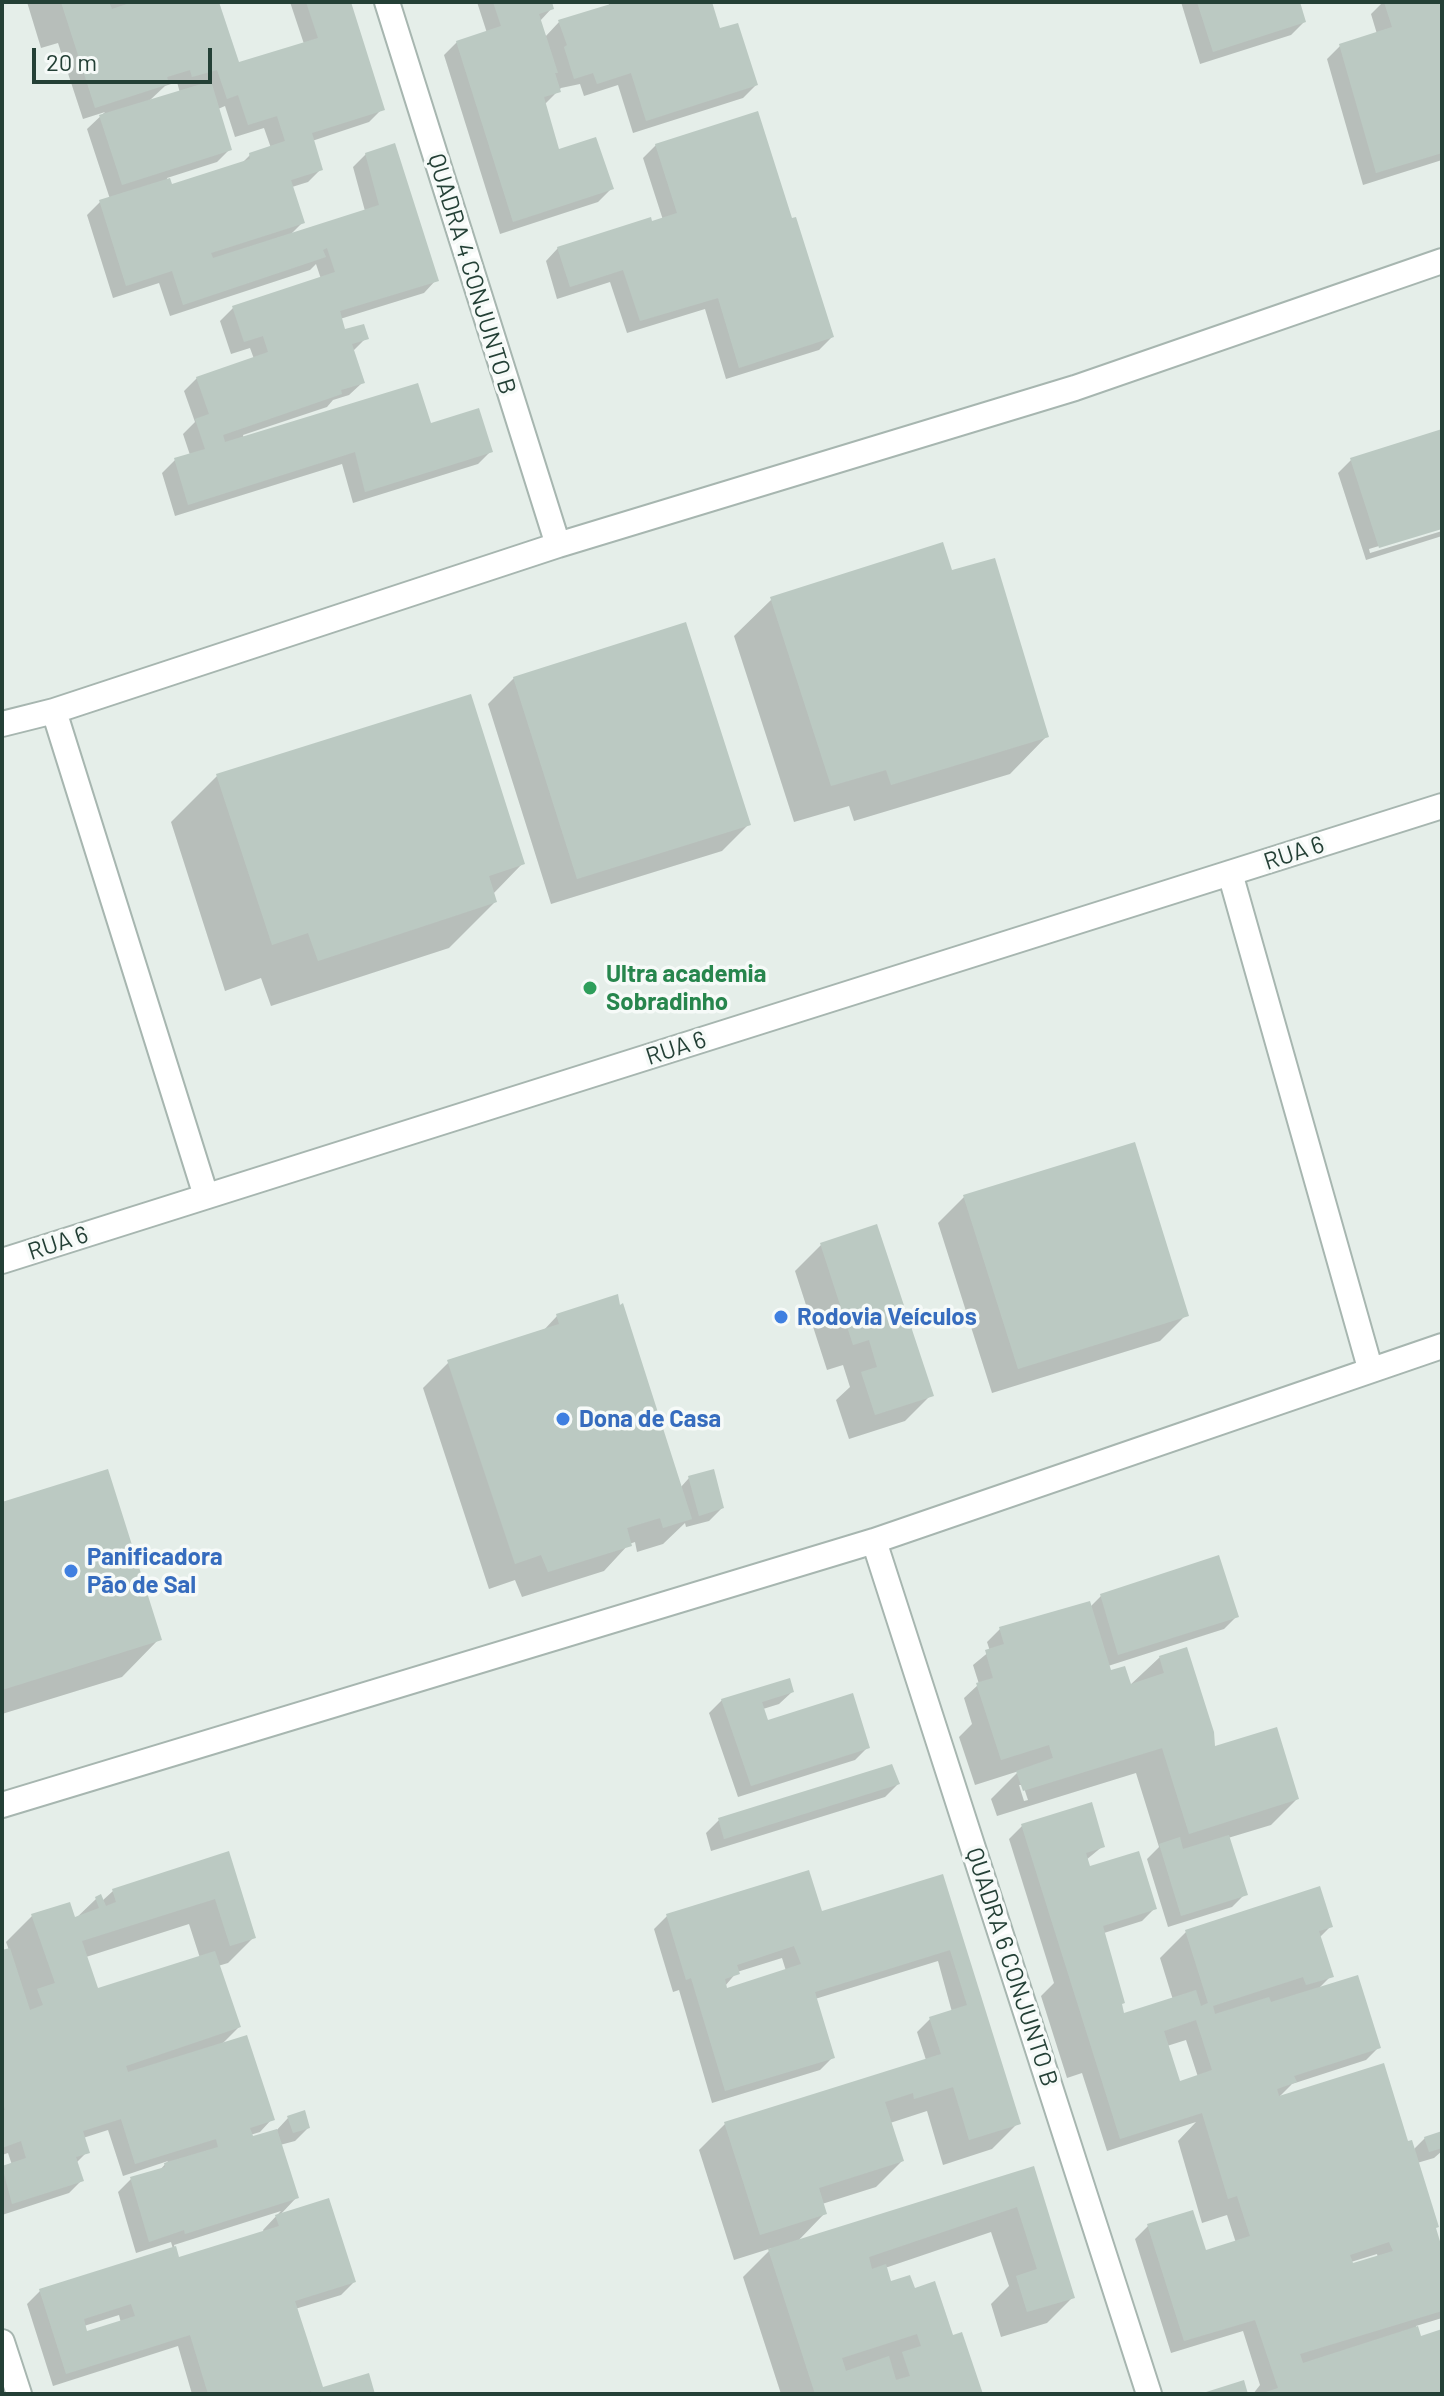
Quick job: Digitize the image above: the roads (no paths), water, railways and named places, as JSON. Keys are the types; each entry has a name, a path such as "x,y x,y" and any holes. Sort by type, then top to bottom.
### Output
{"street":[{"name":"QUADRA 4 CONJUNTO B","path":"387,2 558,545"},
{"path":"2,724 54,711 558,545 1075,388 1442,261"},
{"path":"54,711 206,1196"},
{"name":"RUA 6","path":"2,1261 1442,806"},
{"path":"1230,873 1370,1368"},
{"path":"2,1805 874,1541 1370,1368 1442,1346"},
{"name":"QUADRA 6 CONJUNTO B","path":"874,1541 1149,2394"},
{"path":"2,2342 19,2394"}],"place":[{"name":"Ultra academia Sobradinho","path":"590,988"},
{"name":"Rodovia Veículos","path":"781,1317"},
{"name":"Dona de Casa","path":"563,1419"},
{"name":"Panificadora Pão de Sal","path":"71,1571"}]}
